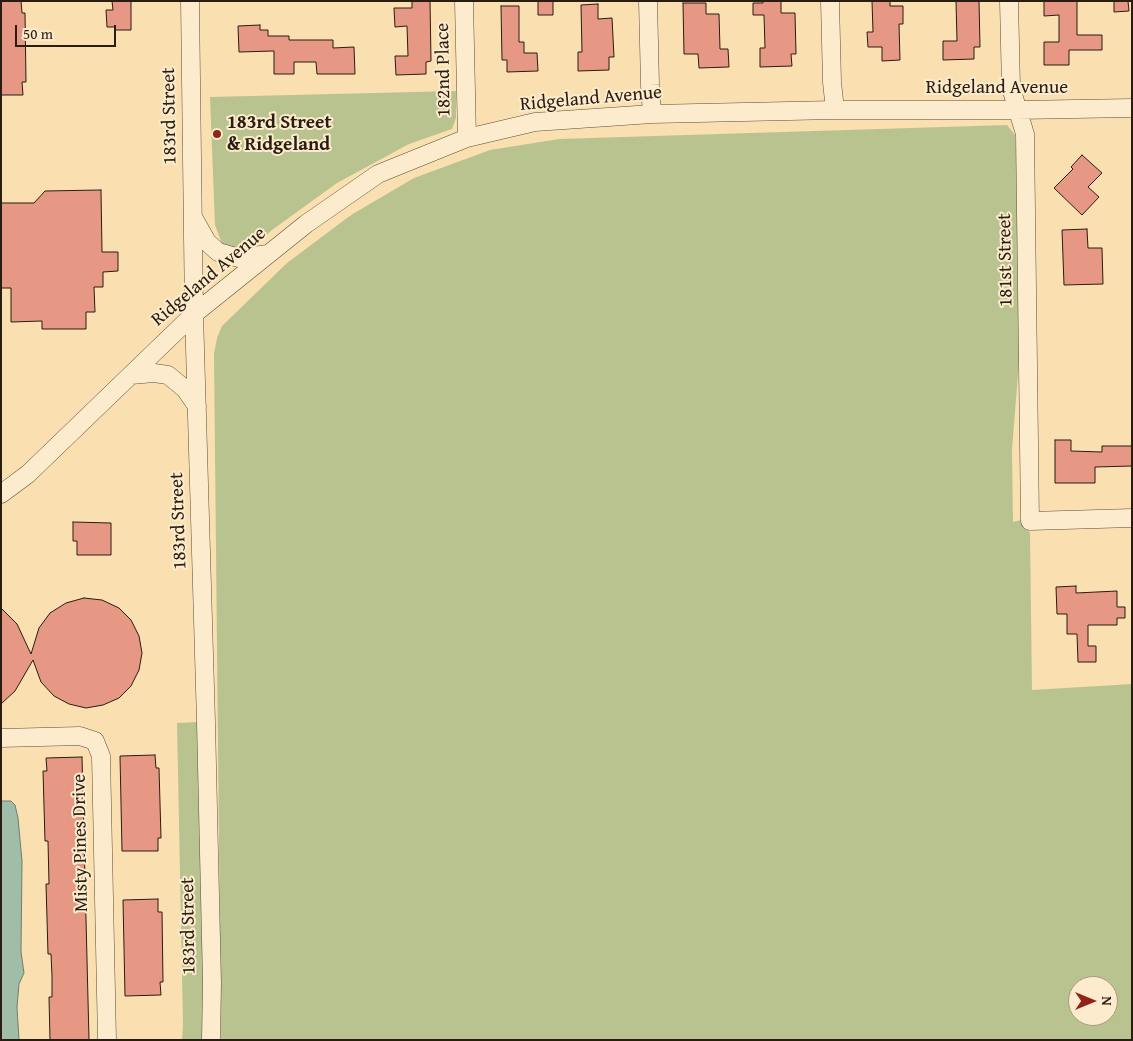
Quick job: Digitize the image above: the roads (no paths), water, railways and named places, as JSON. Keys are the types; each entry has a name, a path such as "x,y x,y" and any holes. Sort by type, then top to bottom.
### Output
{"street":[{"name":"183rd Street","path":"190,1 194,314 212,973 211,1040"},
{"name":"182nd Place","path":"464,1 466,138"},
{"path":"648,1 652,114"},
{"path":"830,1 834,110"},
{"name":"181st Street","path":"1010,1 1011,88 1025,134 1030,521 1132,518"},
{"name":"Ridgeland Avenue","path":"1,494 28,474 194,314 306,224 378,174 466,138 535,122 652,114 834,110 1132,108"},
{"path":"193,216 207,242 218,252 240,258 268,254"},
{"path":"131,375 154,373 168,376 185,389 197,406"},
{"name":"Misty Pines Drive","path":"1,738 80,736 95,741 101,756 107,1040"}],"place":[{"name":"183rd Street & Ridgeland","path":"217,134"}]}
